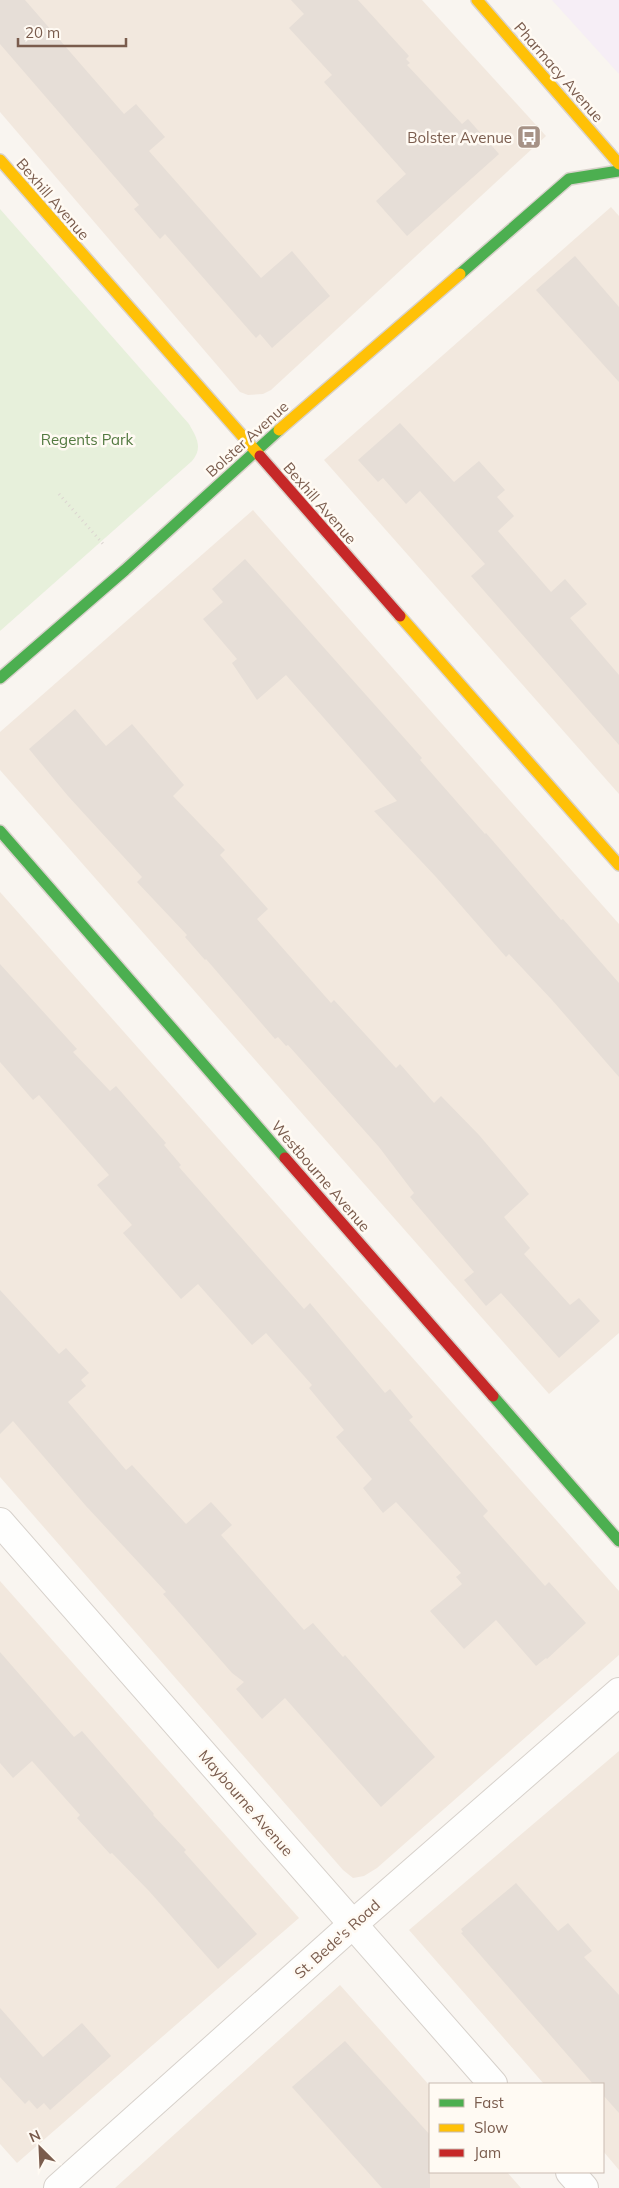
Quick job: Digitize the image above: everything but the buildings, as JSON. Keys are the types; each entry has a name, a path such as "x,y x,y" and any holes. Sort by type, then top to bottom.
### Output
{"street":[{"name":"Pharmacy Avenue","path":"476,0 619,164"},
{"name":"Bexhill Avenue","path":"0,160 619,865"},
{"name":"Bolster Avenue","path":"0,678 125,570 255,451 569,178 619,171"},
{"name":"Westbourne Avenue","path":"0,832 619,1541"},
{"name":"Maybourne Avenue","path":"0,1522 492,2083"},
{"name":"St. Bede's Road","path":"58,2188 352,1925 619,1692"},
{"path":"571,2173 584,2188"}],"path":[{"path":"59,494 125,570"}],"shaded area":[{"path":"0,0 422,0 546,136 271,390 263,394 248,395 240,392 0,112"},
{"path":"552,0 619,0 619,74"},
{"path":"611,207 619,216 619,794 324,460"},
{"path":"253,510 619,924 619,1333 549,1394 0,770 0,732"},
{"path":"0,892 619,1591 619,1655 377,1868 364,1876 353,1878 343,1870 0,1477"},
{"path":"0,1581 299,1918 17,2163 0,2144"},
{"path":"619,1751 619,2170 604,2152 604,2083 543,2083 409,1930"},
{"path":"340,1985 429,2085 429,2173 508,2173 521,2188 115,2188"}],"green space":[{"name":"Regents Park","path":"0,209 189,424 198,447 192,461 0,631"}],"traffic: fast":[{"path":"460,274 569,179 619,171"},
{"path":"0,678 125,570 279,430"},
{"path":"0,831 285,1158"},
{"path":"493,1396 619,1541"}],"traffic: slow":[{"path":"477,0 619,164"},
{"path":"0,160 260,456"},
{"path":"279,430 460,274"},
{"path":"400,616 619,865"}],"traffic: jam":[{"path":"260,456 400,616"},
{"path":"285,1158 493,1396"}],"place":[{"name":"Bolster Avenue","path":"529,137"}]}
